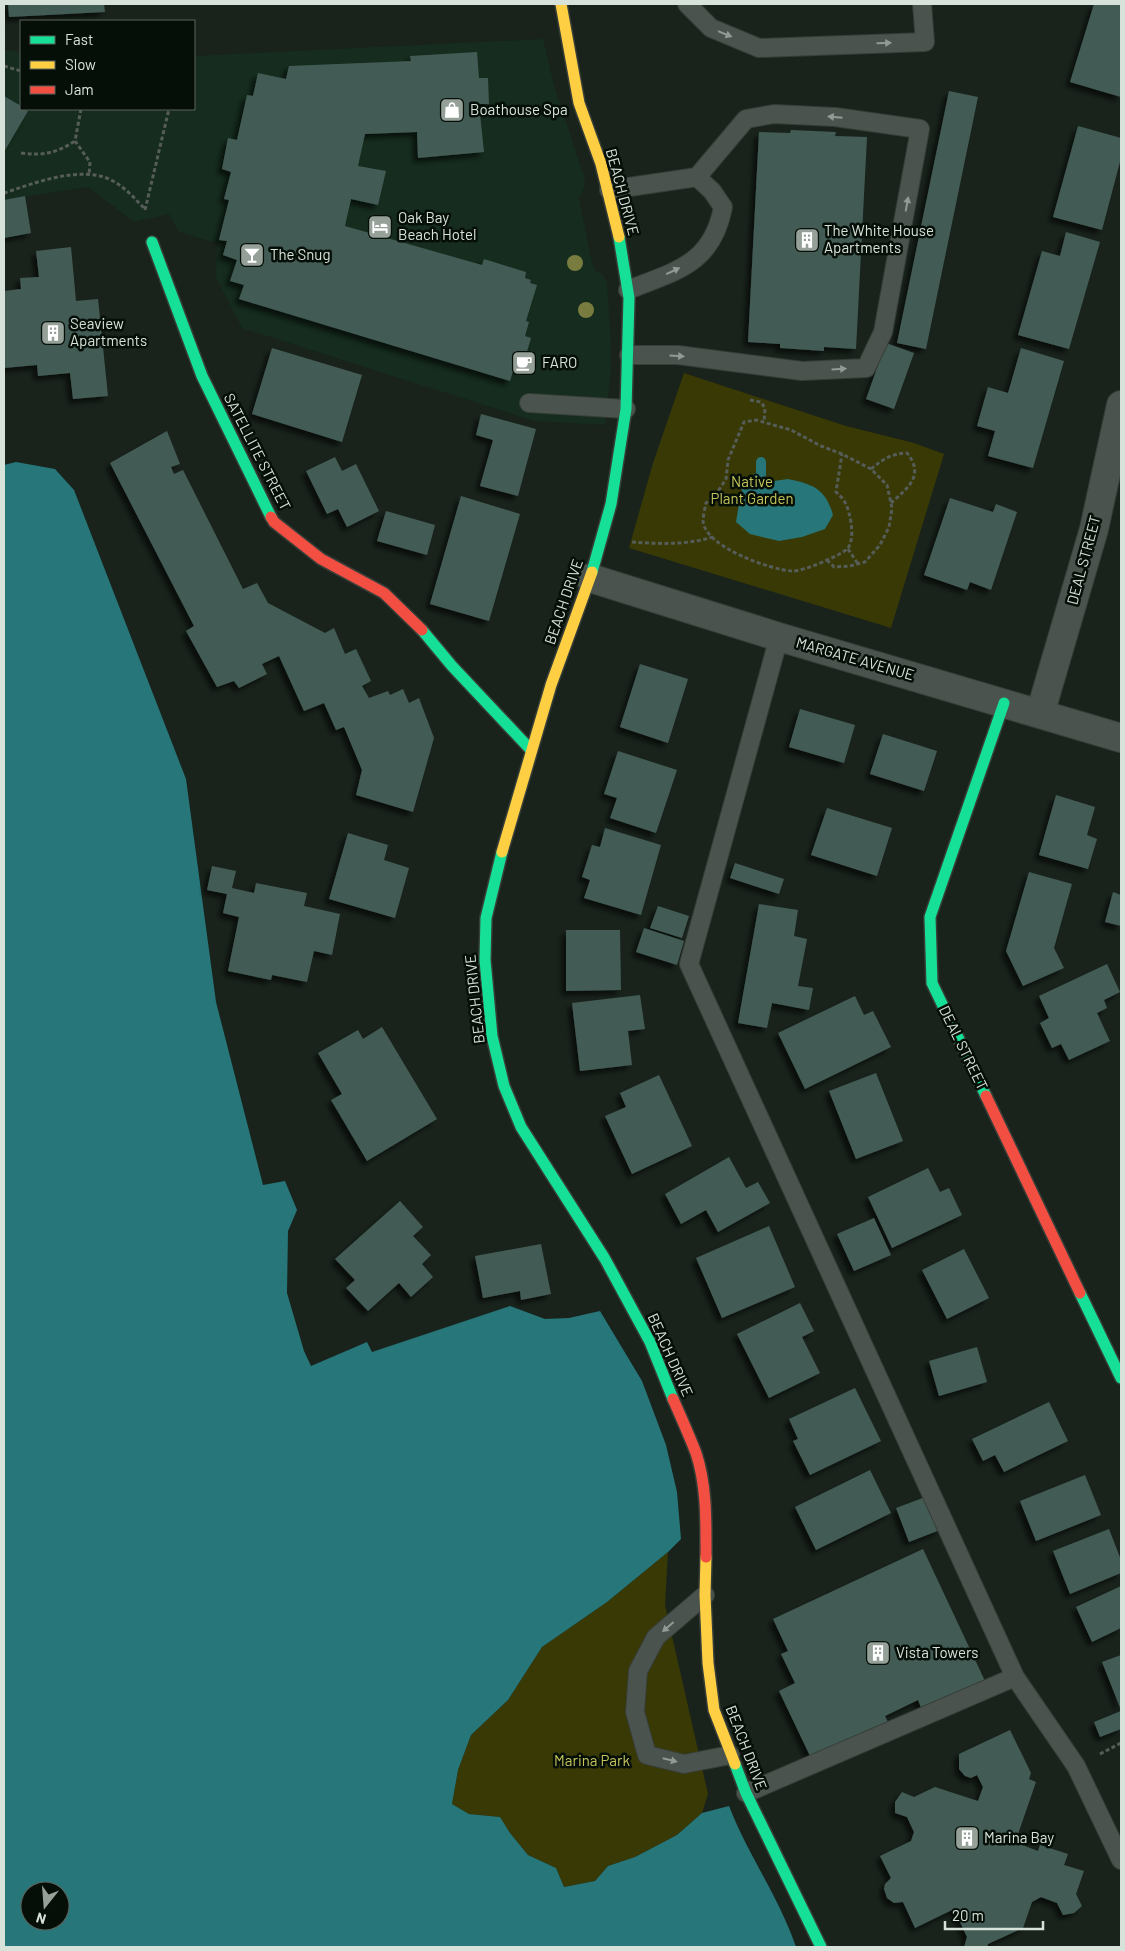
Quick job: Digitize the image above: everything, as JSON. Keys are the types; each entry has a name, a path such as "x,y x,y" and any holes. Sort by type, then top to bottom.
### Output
{"main road":[{"name":"BEACH DRIVE","path":"561,4 578,103 602,164 609,190 628,290 626,409 611,504 590,578 551,685 531,750 500,858 486,918 484,960 492,1036 504,1086 521,1127 605,1259 650,1342 696,1454 703,1490 706,1522 705,1595 708,1663 714,1710 746,1793 821,1947"},
{"name":"SATELLITE STREET","path":"152,242 202,376 274,522 321,559 384,593 426,634 452,666 531,750"},
{"name":"DEAL STREET","path":"1004,702 930,917 932,983 1121,1378"}],"street":[{"name":"DEAL STREET","path":"1040,714 1094,529 1121,404"},
{"name":"MARGATE AVENUE","path":"590,578 780,638 1004,702 1121,738"}],"lane":[{"path":"687,4 711,28 759,48 925,42 922,4"},
{"path":"609,190 697,177 746,119 774,114 809,115 920,129 883,332 866,368 802,372 678,355 628,355"},
{"path":"628,290 676,270 696,258 709,246 719,225 722,207 712,191 697,177"},
{"path":"529,403 626,409"},
{"path":"780,638 689,964 1015,1677 1076,1766 1121,1860"},
{"path":"705,1595 656,1638 638,1671 635,1712 648,1755 684,1764 730,1755"},
{"path":"746,1793 1015,1677"}],"path":[{"path":"4,66 20,71"},
{"path":"21,153 34,155 49,154 62,149 74,141 81,110"},
{"path":"152,242 145,209 169,110"},
{"path":"74,141 90,162 89,175"},
{"path":"4,193 57,176 89,175 112,180 129,191 145,209"},
{"path":"750,400 761,402 765,408 764,422"},
{"path":"827,560 834,567 858,564 865,562 880,545 889,527 892,508 887,485 871,469 842,454 821,446 791,430 756,420 744,422 728,460 726,480 715,496 706,503 703,522 707,531 725,548 744,558 778,569 795,572 827,560 848,548 852,539 848,506 836,492 842,454"},
{"path":"871,469 885,458 899,453 907,453 914,462 915,473 912,482 891,503"},
{"path":"630,542 653,544 696,542 713,537"},
{"path":"848,548 858,564"}],"shaded area":[{"name":"Oak Bay Beach Hotel","path":"543,39 554,85 585,180 584,188 579,198 592,262 595,270 603,275 607,283 611,369 605,425 534,421 242,328 216,277 217,243 179,232 169,214 134,222 88,187 4,200 4,50 20,52 20,110 195,110 195,56"}],"green space":[{"name":"Native Plant Garden","path":"684,373 846,426 914,443 944,454 891,628 629,548 653,463"},
{"name":"Marina Park","path":"668,1552 665,1605 708,1794 702,1813 677,1835 635,1857 608,1866 595,1881 564,1887 556,1868 528,1855 500,1817 469,1814 452,1804 458,1770 471,1735 508,1700 542,1647 607,1602"}],"water":[{"path":"16,462 55,469 74,490 186,779 216,1002 263,1185 285,1181 297,1210 288,1231 287,1293 304,1351 311,1366 367,1342 372,1352 510,1306 545,1319 569,1318 600,1311 642,1381 666,1445 677,1492 681,1539 607,1602 542,1647 508,1700 471,1735 458,1770 452,1804 469,1814 500,1817 528,1855 556,1868 564,1887 595,1881 608,1866 635,1857 677,1835 702,1813 729,1806 745,1842 781,1911 796,1947 4,1947 4,465"},
{"path":"788,479 805,483 817,489 827,499 833,515 825,529 802,537 779,541 750,534 736,522 739,504 747,490 767,482"}],"building":[{"path":"8,4 104,4 105,12 9,17"},
{"path":"1094,4 1121,4 1121,97 1070,82"},
{"path":"477,52 479,78 488,78 489,104 479,104 484,152 418,158 417,132 365,134 358,166 386,171 378,205 351,199 345,226 482,265 484,259 526,272 525,278 531,280 530,283 537,285 526,321 529,322 525,336 531,338 522,369 514,368 510,381 239,299 244,285 230,281 237,260 223,255 227,241 219,240 229,200 224,199 231,172 222,169 228,138 237,140 247,95 253,96 258,73 286,79 289,66 411,61 410,56"},
{"path":"949,91 978,97 926,349 897,343"},
{"path":"4,96 20,105 20,110 28,111 4,152"},
{"path":"1078,126 1121,138 1121,158 1102,230 1053,217"},
{"name":"The White House Apartments","path":"791,130 836,132 835,136 867,137 856,349 824,347 824,351 780,348 780,344 748,342 759,132 790,133"},
{"path":"25,196 31,233 4,238 4,200"},
{"path":"1066,232 1100,242 1069,349 1018,335 1042,251 1060,256"},
{"name":"Seaview Apartments","path":"71,247 76,301 98,299 108,396 73,399 70,373 38,376 37,365 4,368 4,291 21,289 20,278 39,277 36,251"},
{"path":"886,343 914,353 894,409 866,399"},
{"path":"272,348 362,375 342,442 252,414"},
{"path":"1021,348 1064,361 1033,468 988,456 995,431 977,426 988,387 1008,393"},
{"path":"481,414 536,429 518,496 480,486 493,440 476,435"},
{"path":"167,431 180,464 171,467 174,474 183,470 243,589 257,583 268,603 325,633 334,628 345,654 356,649 371,681 362,686 369,698 388,691 390,695 403,689 409,703 419,698 434,738 413,812 356,795 362,770 344,727 336,730 324,703 304,711 279,656 262,664 267,674 239,688 234,681 217,687 186,631 194,626 110,463"},
{"path":"335,457 342,471 356,464 379,511 347,527 338,509 327,514 306,471"},
{"path":"461,496 520,514 489,621 430,604"},
{"path":"950,498 993,512 996,504 1017,512 991,590 970,582 967,590 924,575"},
{"path":"386,511 435,525 427,555 377,541"},
{"path":"640,664 688,679 668,743 620,727"},
{"path":"800,709 855,725 844,763 789,747"},
{"path":"883,734 937,751 924,791 870,774"},
{"path":"618,751 677,770 656,833 610,818 617,798 604,794"},
{"path":"1056,795 1095,807 1087,835 1097,839 1088,869 1039,855"},
{"path":"827,808 892,828 877,876 811,855"},
{"path":"605,828 661,845 641,915 584,898 590,880 582,877 592,845 600,847"},
{"path":"348,833 388,845 384,860 409,868 395,918 329,899"},
{"path":"735,863 784,879 779,894 730,878"},
{"path":"212,866 236,871 232,888 254,893 256,883 307,893 304,906 340,914 332,955 314,951 307,982 272,975 271,980 228,971 239,917 223,913 227,894 207,890"},
{"path":"1029,872 1072,884 1054,948 1064,968 1023,986 1006,951"},
{"path":"1113,892 1121,895 1121,926 1105,922"},
{"path":"759,904 798,910 794,936 807,939 798,986 813,988 809,1010 772,1003 767,1028 738,1023"},
{"path":"658,906 689,916 682,938 650,928"},
{"path":"644,928 684,941 677,965 636,952"},
{"path":"566,930 620,930 621,990 566,991"},
{"path":"1107,964 1120,992 1104,1000 1107,1008 1097,1013 1110,1041 1069,1060 1061,1044 1052,1048 1040,1023 1049,1018 1039,996"},
{"path":"640,995 645,1029 628,1031 632,1065 580,1071 572,1003"},
{"path":"855,996 864,1015 873,1011 891,1047 805,1089 778,1033"},
{"path":"382,1027 437,1119 367,1161 331,1100 342,1094 318,1053 358,1030 363,1039"},
{"path":"876,1073 903,1141 856,1159 829,1091"},
{"path":"659,1075 692,1146 632,1174 605,1116 626,1107 620,1093"},
{"path":"729,1157 746,1188 758,1182 770,1203 718,1232 706,1210 681,1224 665,1194"},
{"path":"928,1168 940,1192 949,1188 962,1215 892,1248 868,1197"},
{"path":"400,1201 423,1227 413,1236 431,1255 422,1264 433,1277 411,1297 399,1283 368,1311 346,1288 355,1280 335,1259"},
{"path":"874,1218 891,1255 854,1271 837,1234"},
{"path":"769,1226 795,1287 722,1318 696,1258"},
{"path":"541,1244 551,1294 521,1300 520,1291 483,1298 475,1256"},
{"path":"964,1249 989,1298 947,1319 922,1270"},
{"path":"800,1303 814,1331 802,1337 820,1373 769,1398 737,1334"},
{"path":"977,1347 987,1382 939,1396 929,1361"},
{"path":"855,1388 881,1441 810,1475 793,1441 798,1439 789,1419"},
{"path":"1049,1402 1068,1441 1004,1472 995,1455 983,1461 972,1439"},
{"path":"870,1470 891,1513 816,1550 795,1507"},
{"path":"1085,1475 1101,1515 1036,1541 1020,1501"},
{"path":"928,1496 940,1530 909,1542 896,1508"},
{"path":"1109,1529 1121,1560 1121,1573 1070,1594 1053,1551"},
{"name":"Vista Towers","path":"923,1549 985,1681 922,1710 918,1700 885,1716 890,1726 811,1758 779,1691 795,1683 781,1654 788,1651 773,1619"},
{"path":"1121,1586 1121,1628 1092,1642 1076,1607"},
{"path":"1121,1655 1121,1710 1102,1662"},
{"path":"1121,1711 1121,1729 1100,1737 1094,1722"},
{"name":"Marina Bay","path":"1010,1730 1031,1773 1029,1779 1036,1782 1017,1837 1027,1840 1025,1846 1038,1851 1040,1845 1068,1854 1064,1865 1084,1871 1076,1894 1082,1906 1074,1913 1063,1915 1057,1903 1041,1897 1032,1902 1023,1928 988,1944 987,1947 964,1947 967,1937 954,1909 915,1928 903,1902 894,1903 887,1898 884,1889 885,1884 891,1878 880,1856 911,1841 914,1832 907,1817 895,1813 895,1802 902,1792 914,1797 935,1787 978,1801 983,1787 977,1775 971,1778 965,1776 959,1769 959,1754"}],"waterway":[{"path":"747,490 746,487 761,475 761,462"}],"traffic: fast":[{"path":"592,572 611,504 626,409 629,298 619,237"},
{"path":"152,242 202,376 271,517"},
{"path":"422,630 452,666 531,750"},
{"path":"986,1096 932,983 930,917 1004,703"},
{"path":"502,852 486,918 485,960 492,1036 504,1086 521,1127 605,1259 650,1342 673,1399"},
{"path":"1080,1293 1121,1378"},
{"path":"735,1764 746,1793 821,1947"}],"traffic: slow":[{"path":"561,4 579,103 601,164 619,237"},
{"path":"502,852 551,685 592,572"},
{"path":"706,1557 705,1595 708,1663 714,1710 735,1764"}],"traffic: jam":[{"path":"271,517 274,522 321,559 384,593 422,630"},
{"path":"986,1096 1080,1293"},
{"path":"673,1399 700,1466 705,1505 706,1557"}],"place":[{"name":"Boathouse Spa","path":"452,110"},
{"name":"Oak Bay Beach Hotel","path":"380,227"},
{"name":"The White House Apartments","path":"807,240"},
{"name":"The Snug","path":"252,255"},
{"name":"Seaview Apartments","path":"53,333"},
{"name":"FARO","path":"524,363"},
{"name":"Vista Towers","path":"878,1653"},
{"name":"Marina Bay","path":"967,1838"}]}
